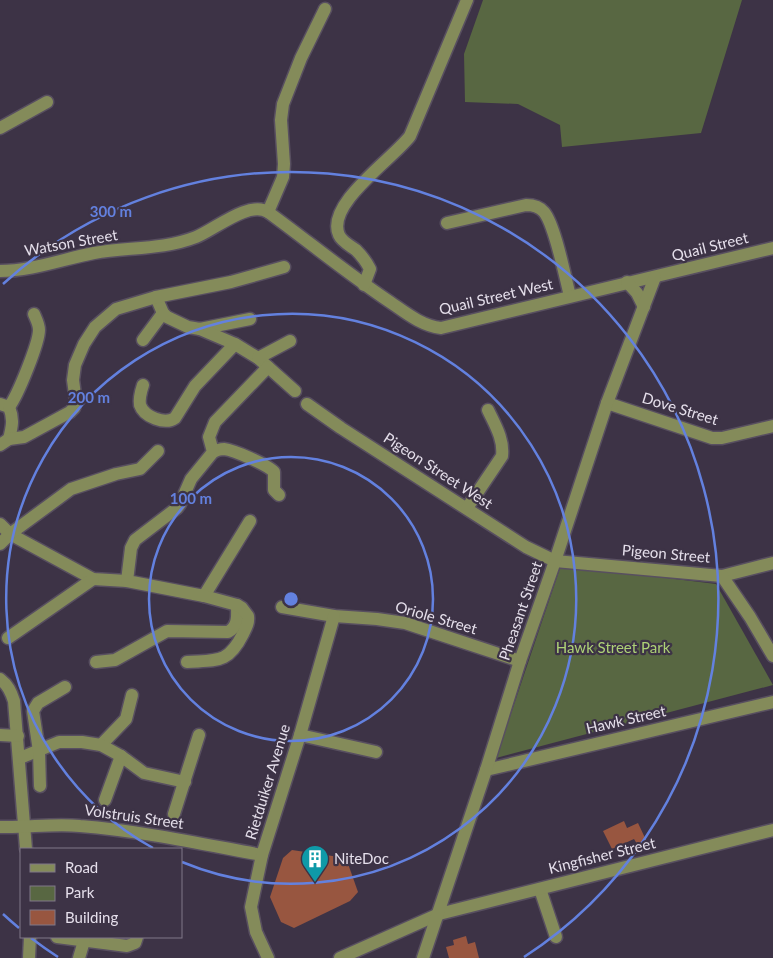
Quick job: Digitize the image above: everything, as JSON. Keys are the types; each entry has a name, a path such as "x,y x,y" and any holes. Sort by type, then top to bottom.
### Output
{"street":[{"path":"364,285 370,269 361,255 341,238 337,225 340,215 352,195 377,168 403,146 410,136 467,0"},
{"path":"264,210 283,177 281,120 283,104 301,58 325,9"},
{"path":"0,128 47,102"},
{"path":"447,223 526,205 540,208 549,220 570,296"},
{"name":"Watson Street","path":"0,271 96,253 178,244 198,236 248,210 264,210"},
{"name":"Quail Street West","path":"264,210 364,285 415,319 427,325 441,328 627,282 655,277"},
{"name":"Quail Street","path":"655,277 773,248"},
{"path":"4,442 24,437 74,408 76,402 75,366 84,344 95,327 116,309 156,297 231,282 284,267"},
{"name":"Pheasant Street","path":"423,958 607,403 655,277"},
{"path":"627,282 637,293 644,307"},
{"path":"156,297 162,313 171,320 200,329 235,344 258,358 295,391"},
{"path":"143,340 162,313"},
{"path":"4,442 13,422 5,406 17,395 38,337 39,326 34,314"},
{"path":"200,329 250,319"},
{"path":"258,358 290,341"},
{"path":"142,385 140,402 143,410 158,420 170,420 176,416 195,386 235,344"},
{"path":"213,452 209,436 215,422 268,367"},
{"name":"Dove Street","path":"607,403 712,438 722,438 773,426"},
{"name":"Pigeon Street West","path":"307,404 526,547 555,561"},
{"path":"467,508 502,456 502,440 488,410"},
{"path":"127,581 131,548 135,540 180,504 191,479 213,452 218,449 227,449 267,466 274,472 274,490 279,495"},
{"path":"0,544 10,534 71,489 116,474 140,469 158,451"},
{"path":"204,596 250,521"},
{"path":"0,524 10,534 92,579 127,581 204,596 237,605 245,610 249,618 244,632 232,653 218,660 187,662"},
{"name":"Pigeon Street","path":"555,561 722,576 773,563"},
{"path":"722,576 750,617 773,656"},
{"path":"8,638 92,579"},
{"path":"96,662 115,660 167,631 228,632 233,629 236,623 237,605"},
{"name":"Oriole Street","path":"282,607 334,616 405,623 520,661"},
{"name":"Rietduiker Avenue","path":"268,958 256,932 251,908 262,855 300,735 334,616"},
{"path":"0,679 7,684 12,692 14,701 26,848"},
{"path":"40,786 39,751 32,711 38,703 65,687"},
{"path":"101,745 126,719 132,695"},
{"name":"Hawk Street","path":"486,770 773,702"},
{"path":"0,735 18,736"},
{"path":"174,814 198,735"},
{"path":"300,735 376,752"},
{"path":"20,758 66,741 101,745 144,773 185,782"},
{"path":"105,800 120,756"},
{"name":"Volstruis Street","path":"0,827 78,826 136,832 262,855"},
{"name":"Kingfisher Street","path":"340,958 439,914 773,830"},
{"path":"540,889 556,937"},
{"path":"29,958 30,938"},
{"path":"64,938 127,946 135,943 137,938"},
{"path":"79,958 84,941"}],"green space":[{"path":"483,0 742,0 701,133 562,147 560,125 518,104 465,102 464,54"},
{"name":"Hawk Street Park","path":"561,565 716,584 773,685 496,758"}],"building":[{"path":"624,821 627,828 638,823 646,840 637,844 634,839 612,849 603,831"},
{"name":"NiteDoc","path":"292,850 346,858 358,892 350,901 294,928 281,922 270,897 283,858"},
{"path":"466,936 468,944 475,942 479,958 449,958 446,947 454,945 453,940"}],"place":[{"name":"NiteDoc","path":"315,883"}]}
